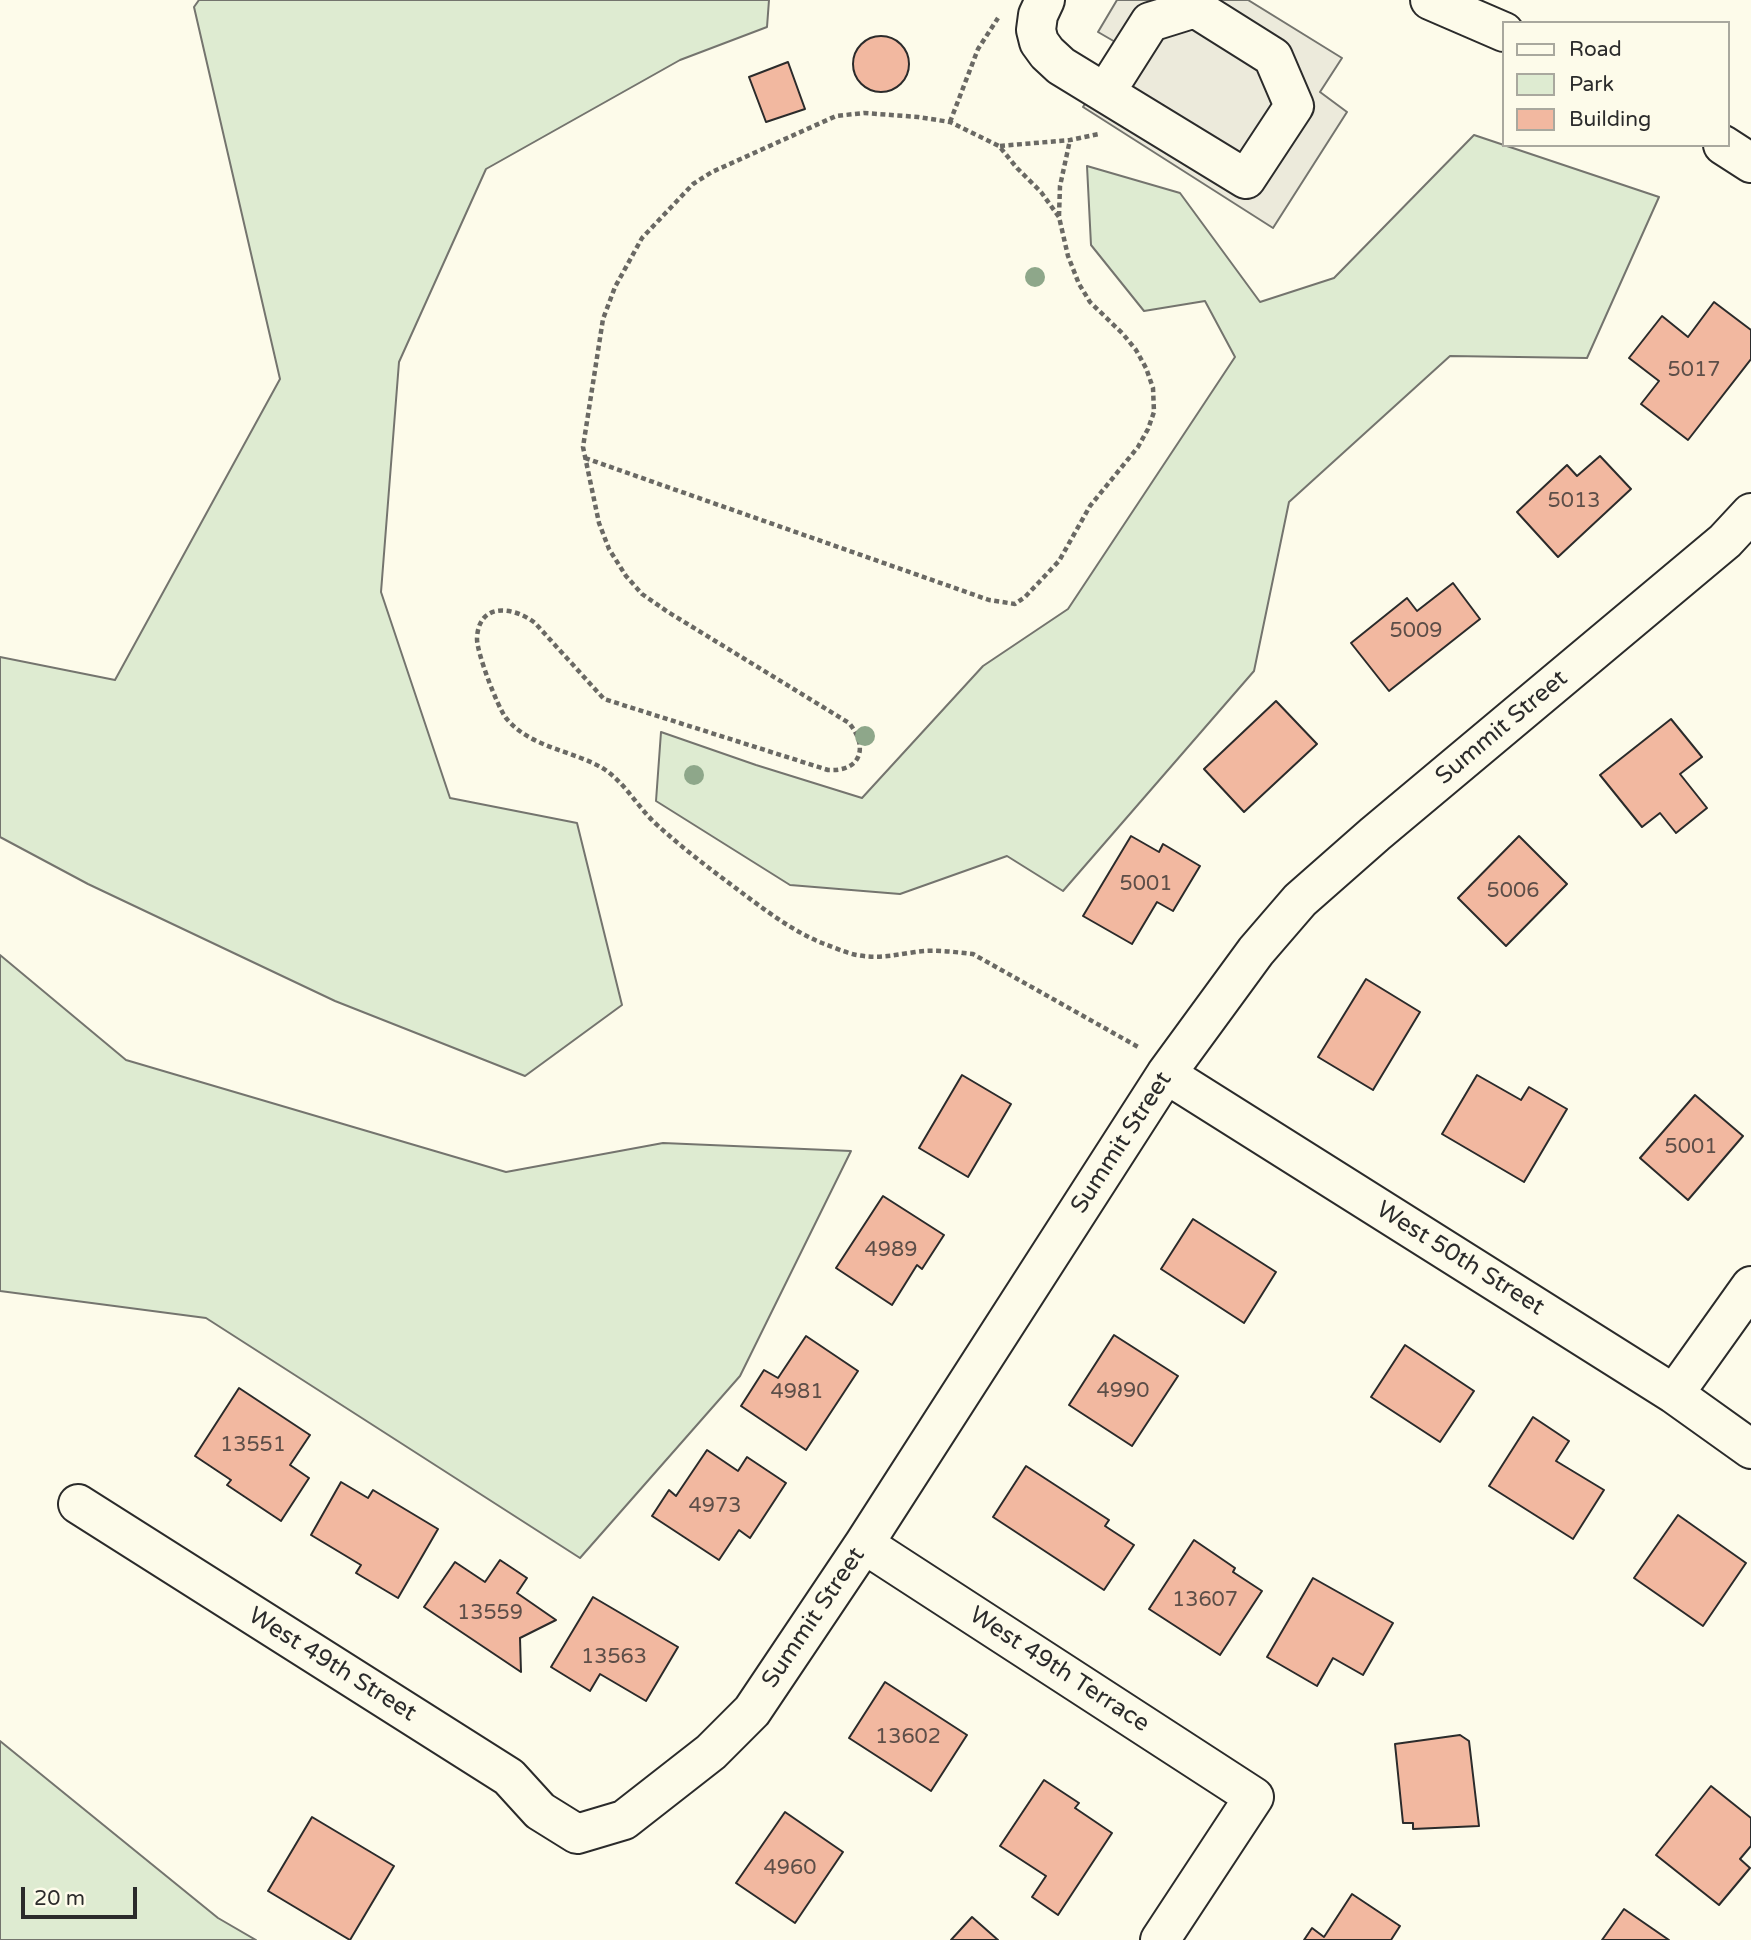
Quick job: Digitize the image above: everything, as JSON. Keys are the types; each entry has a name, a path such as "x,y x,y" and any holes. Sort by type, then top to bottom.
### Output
{"street":[{"path":"1045,0 1038,15 1036,30 1039,42 1061,66 1246,179 1294,106 1273,57 1195,8 1150,22 1114,98"},
{"path":"1430,0 1502,31"},
{"path":"1726,147 1751,163"},
{"name":"Summit Street","path":"577,1834 624,1820 711,1752 752,1711 864,1544 1154,1062 1300,900 1725,541 1751,513"},
{"name":"West 50th Street","path":"1154,1062 1674,1394 1751,1449"},
{"path":"1674,1394 1751,1286"},
{"name":"West 49th Street","path":"78,1504 509,1777 540,1811 577,1834"},
{"name":"West 49th Terrace","path":"864,1544 1254,1797 1160,1940"}],"path":[{"path":"950,122 978,49 999,16"},
{"path":"999,146 1070,141 1095,136 1106,129 1114,98"},
{"path":"1059,217 1041,192 999,146 950,122 888,114 836,116 712,172 693,184 642,238 615,287 603,318 583,447 599,523 609,548 626,576 642,594 849,723 857,732 861,743 860,754 853,765 840,771 828,770 604,699 524,614 503,610 491,612 477,629 477,644 496,700 507,718 524,733 544,744 595,764 609,773 653,821 698,860 795,929 821,943 857,955 895,957 915,952 947,951 973,954 1154,1062"},
{"path":"585,458 989,600 1015,604 1059,561 1090,506 1138,447 1154,412 1153,388 1146,368 1123,334 1090,302 1079,284 1068,256 1059,217 1060,186 1070,141"}],"green space":[{"path":"199,0 769,0 767,27 680,60 486,169 399,362 381,592 450,798 577,823 622,1005 525,1076 335,1001 88,884 0,837 0,657 115,680 280,379 194,7"},
{"path":"1474,135 1502,144 1502,147 1510,147 1659,197 1587,358 1450,356 1289,502 1254,671 1063,891 1007,856 900,894 790,885 656,801 661,732 862,798 983,666 1068,609 1235,357 1205,301 1144,311 1091,245 1087,166 1180,193 1260,302 1334,278"},
{"path":"0,955 126,1060 506,1172 663,1143 851,1151 740,1376 580,1558 206,1318 0,1291"},
{"path":"0,1741 218,1918 256,1940 0,1940"}],"shaded area":[{"path":"1117,0 1248,0 1342,58 1320,92 1347,112 1273,228 1083,107 1108,67 1117,43 1098,32"}],"building":[{"path":"881,36 896,41 904,49 909,64 904,79 896,87 881,92 866,87 858,79 853,64 858,49 866,41"},
{"path":"788,62 805,109 766,122 749,77"},
{"path":"1714,302 1751,330 1751,359 1688,440 1641,404 1659,381 1629,358 1662,316 1688,337"},
{"path":"1600,456 1631,489 1558,557 1517,512 1567,465 1577,476"},
{"path":"1453,583 1480,619 1389,691 1351,643 1407,598 1417,611"},
{"path":"1276,701 1317,744 1244,812 1204,769"},
{"path":"1671,719 1702,757 1680,774 1707,808 1676,833 1660,813 1642,827 1600,775"},
{"path":"1131,836 1159,852 1163,844 1200,866 1173,911 1157,902 1132,944 1083,916"},
{"path":"1519,836 1567,884 1506,946 1458,898"},
{"path":"1366,979 1420,1012 1373,1090 1318,1057"},
{"path":"962,1075 1011,1104 968,1177 919,1148"},
{"path":"1477,1075 1521,1100 1529,1087 1567,1109 1524,1182 1442,1134"},
{"path":"1695,1095 1743,1136 1688,1200 1640,1158"},
{"path":"883,1196 944,1235 922,1269 917,1265 892,1305 836,1268"},
{"path":"1193,1219 1276,1272 1244,1323 1161,1269"},
{"path":"1114,1335 1178,1376 1132,1446 1069,1405"},
{"path":"806,1336 858,1371 806,1450 741,1406 764,1370 778,1378"},
{"path":"1405,1345 1474,1391 1440,1442 1371,1397"},
{"path":"239,1388 310,1435 290,1465 309,1478 281,1521 227,1485 231,1480 195,1456"},
{"path":"1533,1417 1569,1441 1556,1461 1604,1490 1573,1539 1489,1486"},
{"path":"707,1450 738,1471 747,1457 786,1483 750,1538 739,1530 719,1560 652,1516 669,1490 676,1496"},
{"path":"1026,1466 1109,1520 1105,1526 1134,1545 1104,1590 993,1517"},
{"path":"341,1482 368,1498 373,1490 438,1529 398,1598 356,1573 361,1565 311,1535"},
{"path":"1678,1515 1746,1563 1703,1626 1634,1578"},
{"path":"1194,1540 1235,1568 1233,1572 1262,1591 1220,1655 1149,1609"},
{"path":"500,1560 527,1578 517,1593 556,1620 520,1638 521,1672 424,1607 455,1562 485,1582"},
{"path":"1313,1578 1393,1623 1363,1675 1333,1658 1317,1686 1267,1657"},
{"path":"593,1597 678,1647 646,1701 600,1674 590,1691 551,1667"},
{"path":"885,1682 967,1735 931,1791 849,1738"},
{"path":"1460,1735 1469,1741 1479,1826 1413,1829 1413,1823 1403,1823 1395,1744"},
{"path":"1044,1780 1079,1803 1075,1808 1112,1833 1058,1915 1032,1897 1046,1876 1000,1846"},
{"path":"1711,1786 1751,1818 1751,1846 1740,1859 1750,1868 1719,1905 1656,1855"},
{"path":"785,1812 843,1852 795,1923 736,1883"},
{"path":"312,1817 394,1866 350,1940 268,1891"},
{"path":"1352,1894 1400,1926 1391,1940 1304,1940 1312,1928 1324,1937"},
{"path":"1624,1909 1669,1940 1602,1940"},
{"path":"972,1917 998,1940 951,1940"}]}
